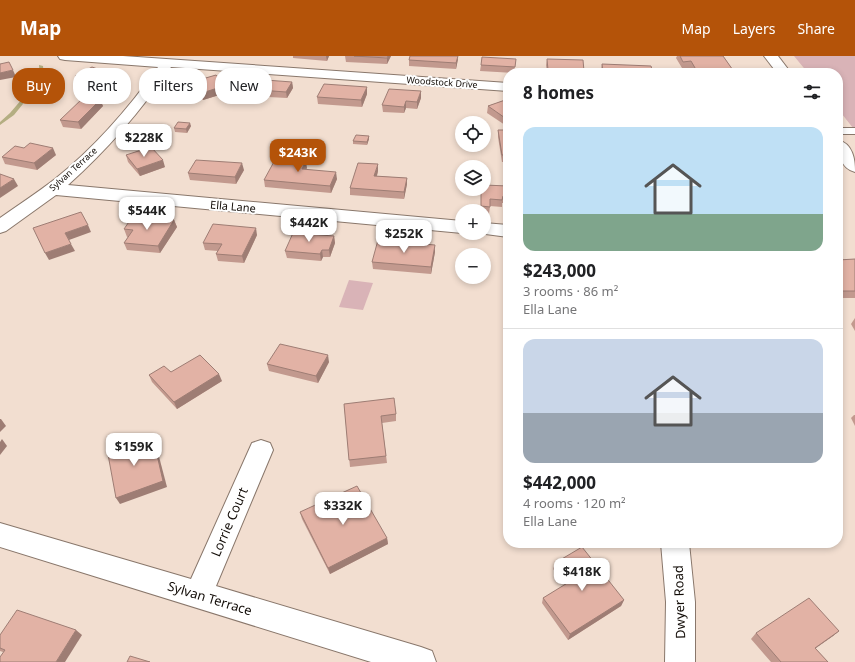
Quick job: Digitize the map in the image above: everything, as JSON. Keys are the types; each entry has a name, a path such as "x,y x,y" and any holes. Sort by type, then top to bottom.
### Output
{"street":[{"name":"Woodstock Drive","path":"70,56 503,87"},
{"path":"771,56 780,68"},
{"name":"Sylvan Terrace","path":"0,227 64,180 98,147 130,113 151,87 167,63"},
{"path":"843,151 855,167"},
{"name":"Ella Lane","path":"52,189 455,226"},
{"path":"491,230 503,231"},
{"name":"Lorrie Court","path":"198,594 260,450"},
{"name":"Sylvan Terrace","path":"0,535 421,662"},
{"name":"Dwyer Road","path":"676,548 682,616 680,662"}],"lane":[{"path":"843,131 855,131"}],"shaded area":[{"path":"794,56 855,56 855,128 853,128 843,115 843,68 804,68"},
{"path":"349,280 373,283 363,310 339,307"}],"building":[{"path":"354,56 388,56 387,58"},
{"path":"410,56 458,56 456,63 409,60"},
{"path":"680,56 723,56 731,68 695,68 691,61 683,62"},
{"path":"482,57 516,59 515,67 481,65"},
{"path":"547,59 583,60 584,68 548,68"},
{"path":"9,62 12,70 0,73 0,64"},
{"path":"602,64 651,66 652,68 602,68"},
{"path":"215,75 215,89 207,91 207,78"},
{"path":"272,80 292,82 286,92 272,91"},
{"path":"324,84 367,87 361,100 317,97"},
{"path":"389,89 421,91 417,102 406,101 404,107 382,105"},
{"path":"503,101 503,116 488,106"},
{"path":"77,104 96,104 78,122 60,120"},
{"path":"178,122 190,123 186,129 174,128"},
{"path":"498,130 503,130 502,155"},
{"path":"356,135 369,136 367,142 353,141"},
{"path":"30,143 53,148 34,163 2,157 15,146 24,148"},
{"path":"151,147 163,160 137,169 126,155"},
{"path":"276,158 306,161 302,169 336,172 330,186 264,180"},
{"path":"196,160 242,163 235,177 188,173"},
{"path":"358,163 378,164 374,176 407,178 404,192 350,188"},
{"path":"0,174 14,179 0,188"},
{"path":"491,185 503,186 502,200 490,199 490,204 481,204 481,196 491,196"},
{"path":"81,212 88,225 65,233 71,244 45,253 33,228"},
{"path":"133,216 174,220 158,246 124,243 133,230 124,229"},
{"path":"213,224 256,228 242,256 216,254 222,244 203,243"},
{"path":"293,233 334,236 329,250 322,250 320,254 285,251"},
{"path":"378,240 435,245 431,267 372,262"},
{"path":"855,259 855,291 843,291 843,260"},
{"path":"280,344 328,355 316,376 267,364"},
{"path":"200,355 219,374 174,402 149,375 164,366 171,372"},
{"path":"394,398 396,414 381,416 386,456 349,460 344,404"},
{"path":"136,439 138,447 154,442 163,481 116,498 107,449"},
{"path":"357,486 387,538 328,568 300,512"},
{"path":"583,548 624,600 570,634 543,598 569,582 555,563"},
{"path":"809,598 839,631 815,648 828,662 781,662 756,633"},
{"path":"17,610 76,630 56,662 0,662 0,657 5,650 0,648 0,635"},
{"path":"130,656 150,662 127,662"}],"waterway":[{"path":"0,124 12,114 42,78 41,66"}]}
